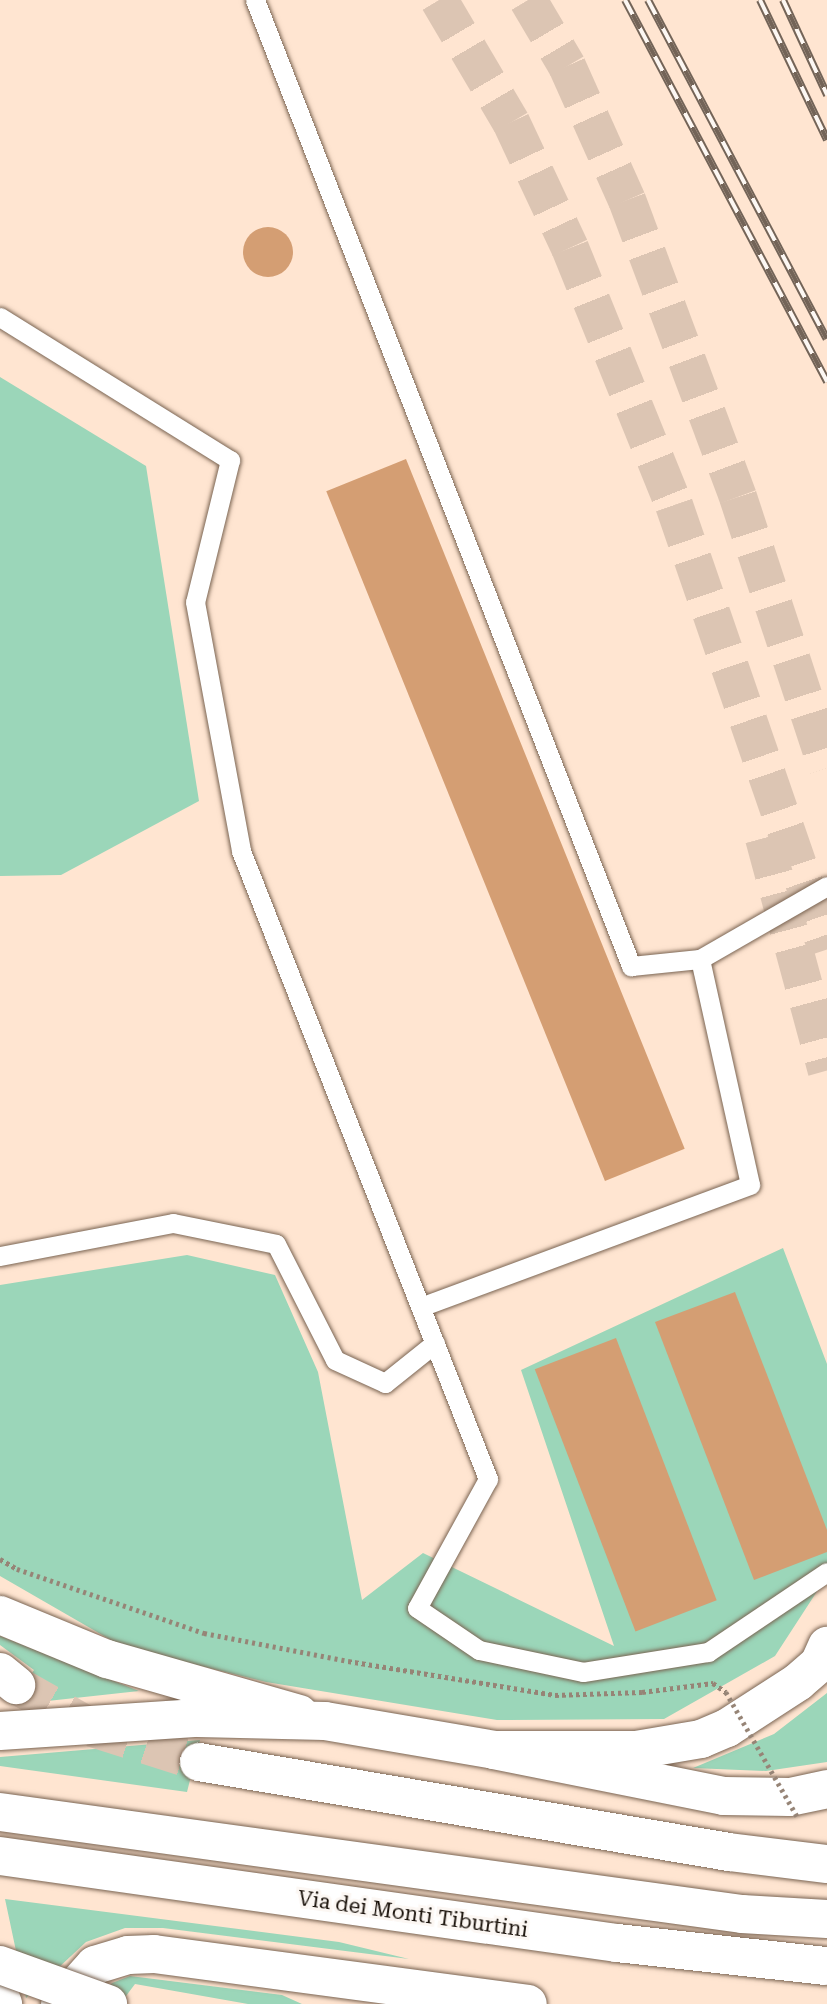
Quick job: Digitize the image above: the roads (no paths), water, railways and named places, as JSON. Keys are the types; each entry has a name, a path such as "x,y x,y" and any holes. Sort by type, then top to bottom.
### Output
{"main road":[{"path":"0,1615 107,1659 325,1721 494,1750 724,1796 790,1797 827,1790"},
{"path":"494,1750 636,1750 701,1739 741,1721 824,1655"},
{"path":"0,1731 171,1719 325,1721"},
{"path":"199,1762 729,1852 827,1864"},
{"name":"Via dei Monti Tiburtini","path":"0,1812 728,1912 827,1919"},
{"name":"Via dei Monti Tiburtini","path":"0,1856 617,1943 827,1966"},
{"path":"60,2004 89,1969 128,1955 189,1957 528,2004"},
{"path":"0,1965 108,2004"},
{"path":"285,1970 394,2004"},
{"path":"0,1996 3,2004"}],"lane":[{"path":"255,0 631,966 700,959 827,886"},
{"path":"0,317 230,460 195,603 241,851 488,1479 416,1608 479,1650 583,1672 708,1652 827,1572"},
{"path":"421,1307 750,1185 700,959"},
{"path":"0,1256 173,1223 199,1228 276,1244 335,1360 385,1383 435,1343"}],"tunnel":[{"path":"439,0 511,122 570,248 674,505 827,949"},
{"path":"528,0 567,66 627,200 738,497 827,768"},
{"path":"764,838 827,1071"},
{"path":"16,1685 92,1728 199,1762"}],"railway":[{"path":"625,0 827,382"},
{"path":"648,0 827,339"},
{"path":"760,0 827,140"},
{"path":"783,0 827,95"}]}
